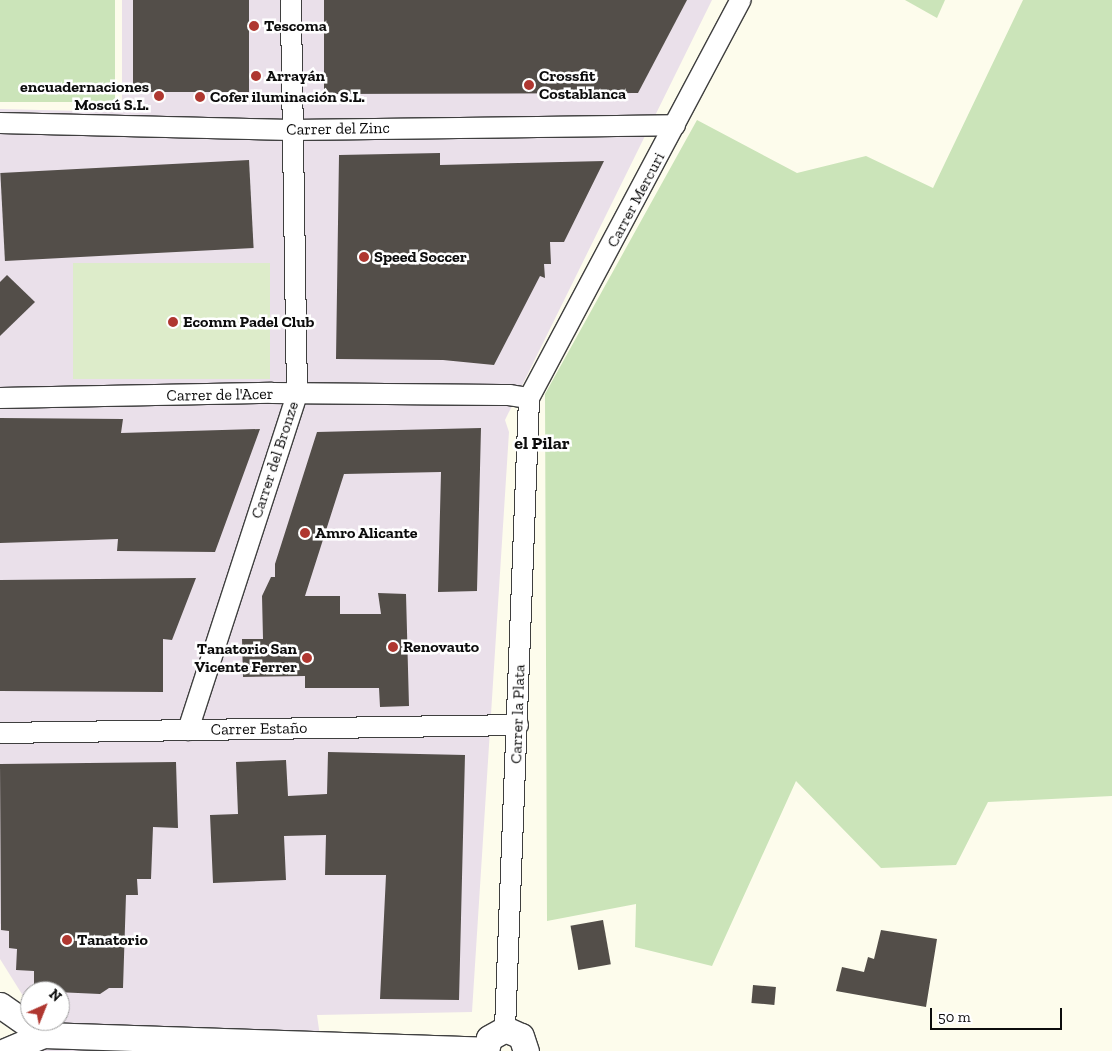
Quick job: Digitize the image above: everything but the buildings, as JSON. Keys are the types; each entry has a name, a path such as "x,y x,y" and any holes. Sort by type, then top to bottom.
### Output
{"street":[{"name":"Carrer del Bronze","path":"188,730 297,394 291,130 291,0"},
{"name":"Carrer Mercuri","path":"530,398 741,0"},
{"name":"Carrer del Zinc","path":"0,123 291,130 675,125"},
{"name":"Carrer de l'Acer","path":"0,398 297,394 509,395 530,398"},
{"name":"Carrer la Plata","path":"505,1029 530,398"},
{"name":"Carrer Estaño","path":"0,733 518,725"},
{"path":"0,1005 43,1035 134,1046 486,1050 489,1038 505,1029 521,1036 526,1051"},
{"path":"5,1051 43,1035"}],"shaded area":[{"path":"122,0 712,0 505,420 509,432 472,1012 317,1015 322,1051 23,1051 26,1031 70,1031 70,981 20,981 20,991 0,959 0,109 122,112"}],"green space":[{"path":"0,0 115,0 115,102 0,102"},
{"path":"905,0 945,0 937,18"},
{"path":"1023,0 1112,0 1112,796 988,802 956,865 881,868 796,781 712,966 635,947 636,904 547,921 545,394 697,120 797,173 866,156 933,188"},
{"name":"Ecomm Padel Club","path":"73,263 270,263 270,379 73,379"}],"place":[{"name":"Tescoma","path":"254,26"},
{"name":"Arrayán","path":"256,76"},
{"name":"Crossfit Costablanca","path":"529,85"},
{"name":"encuadernaciones Moscú S.L.","path":"159,96"},
{"name":"Cofer iluminación S.L.","path":"200,97"},
{"name":"Speed Soccer","path":"364,257"},
{"name":"Ecomm Padel Club","path":"173,322"},
{"name":"Amro Alicante","path":"305,533"},
{"name":"Renovauto","path":"393,647"},
{"name":"Tanatorio San Vicente Ferrer","path":"307,658"},
{"name":"Tanatorio","path":"67,940"}],"district":[{"name":"el Pilar","path":"542,443"}]}
